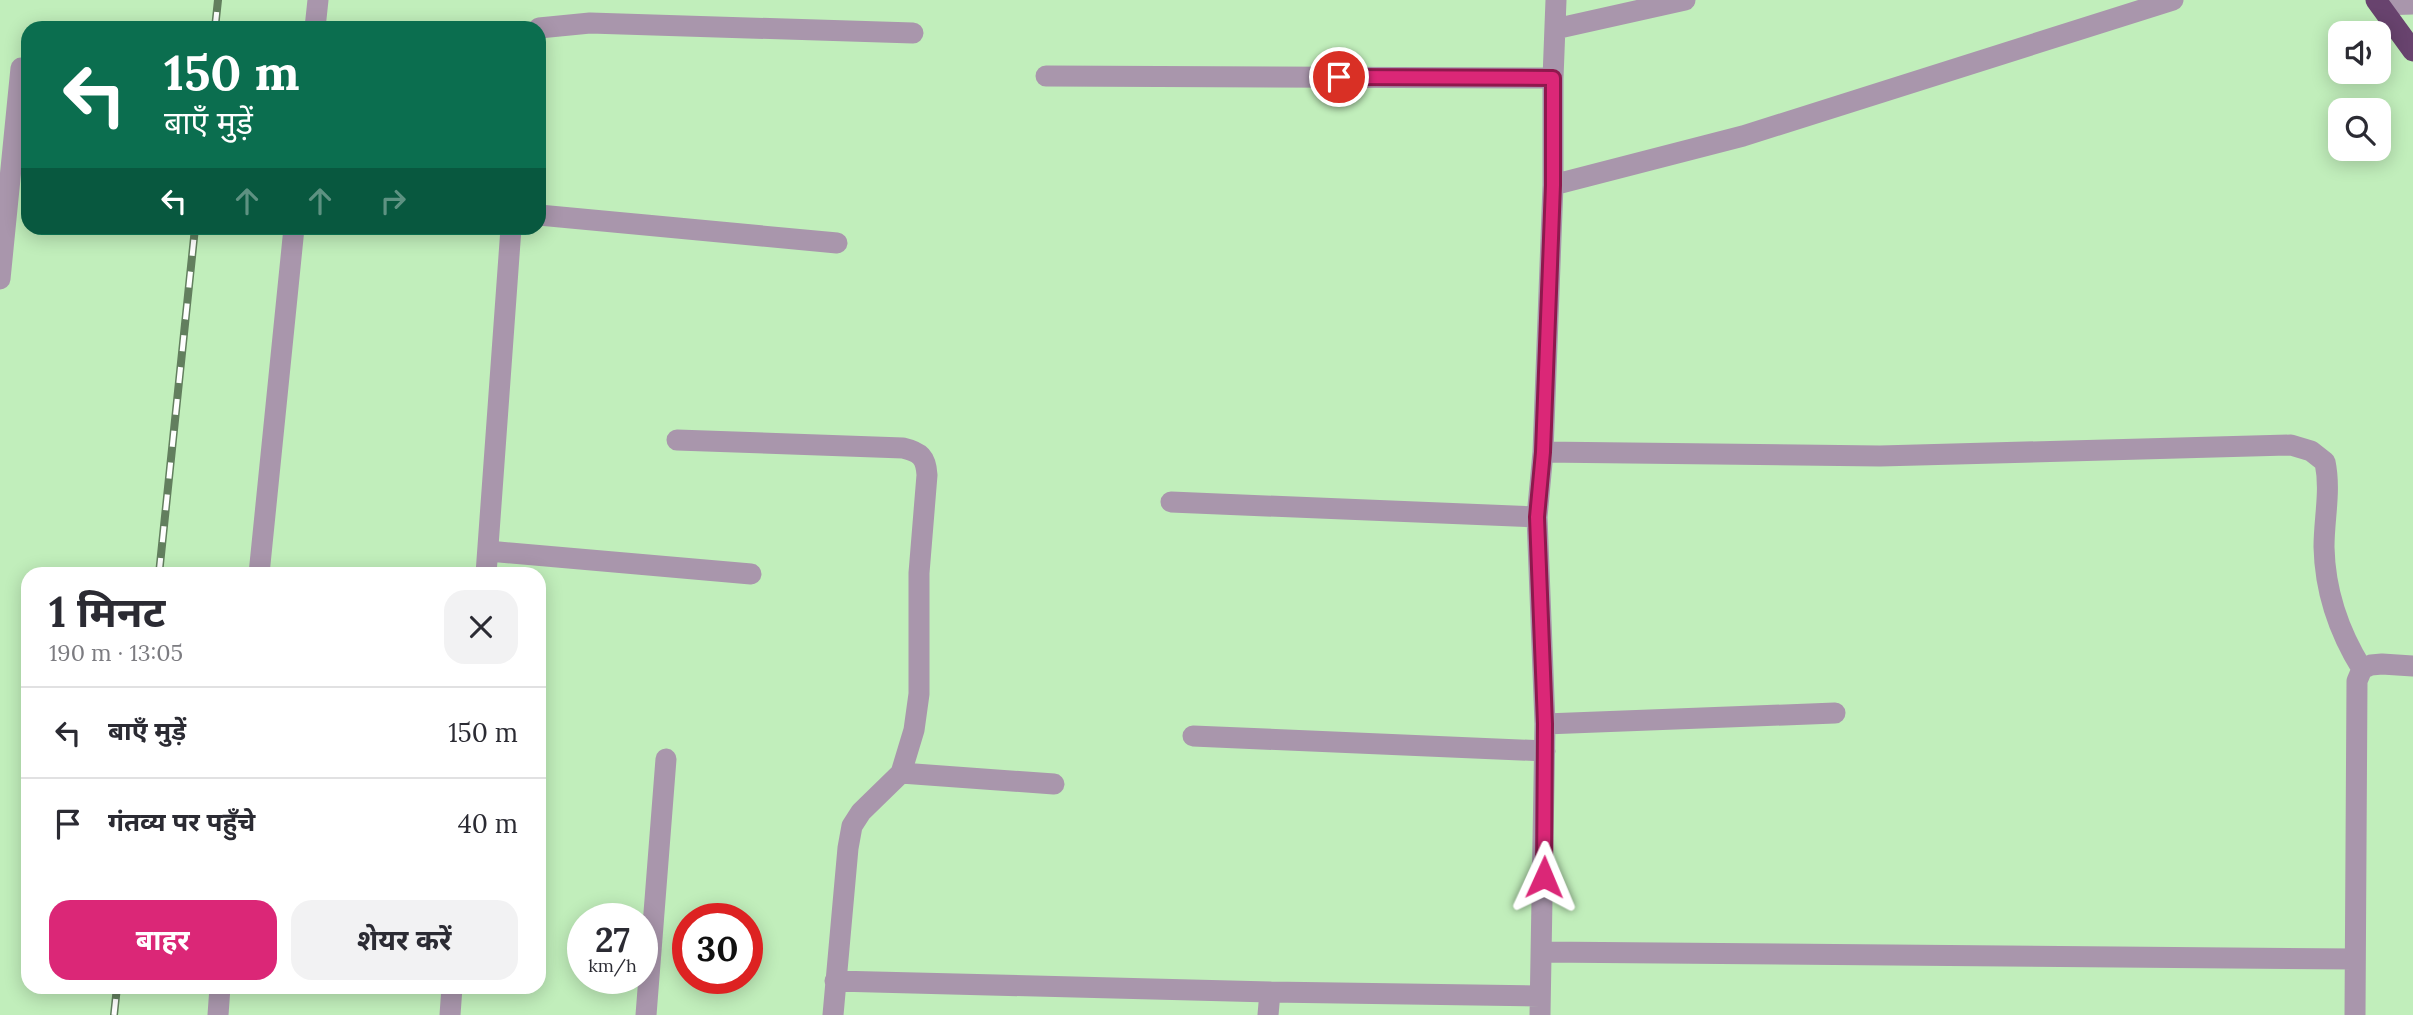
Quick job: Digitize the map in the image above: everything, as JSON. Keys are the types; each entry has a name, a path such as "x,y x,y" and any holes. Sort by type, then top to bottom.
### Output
{"highway":[{"path":"2378,3 2413,51"}],"street":[{"path":"316,21 318,0"},
{"path":"835,981 1270,992 1540,1006 1545,724 1537,517 1543,452 1553,185 1556,0"},
{"path":"1555,29 1685,0"},
{"path":"1553,185 1743,136 2173,0"},
{"path":"2378,3 2413,4"},
{"path":"546,27 590,23 913,33"},
{"path":"0,279 16,68"},
{"path":"1046,76 1553,78"},
{"path":"546,216 837,243"},
{"path":"260,567 293,235"},
{"path":"487,567 511,235"},
{"path":"677,440 903,448 918,451 926,461 919,573 919,694 914,730 901,773 861,812 852,826 833,1015"},
{"path":"1543,452 1880,456 2291,445 2311,451 2325,461 2329,480 2324,549 2332,608 2344,640 2362,669"},
{"path":"1171,502 1537,517"},
{"path":"488,551 751,574"},
{"path":"2355,1015 2357,681 2362,669 2371,665 2413,666"},
{"path":"1545,724 1835,713"},
{"path":"1193,736 1545,751"},
{"path":"646,1015 666,759"},
{"path":"901,773 1054,784"},
{"path":"1542,952 2354,958"},
{"path":"1268,1015 1270,992"},
{"path":"218,1015 220,994"},
{"path":"450,1015 452,994"}],"railway":[{"path":"216,21 218,0"},
{"path":"160,567 194,235"},
{"path":"114,1015 116,994"}],"route":[{"path":"1339,77 1553,78 1553,185 1543,452 1537,517 1545,724 1544,877"}]}
